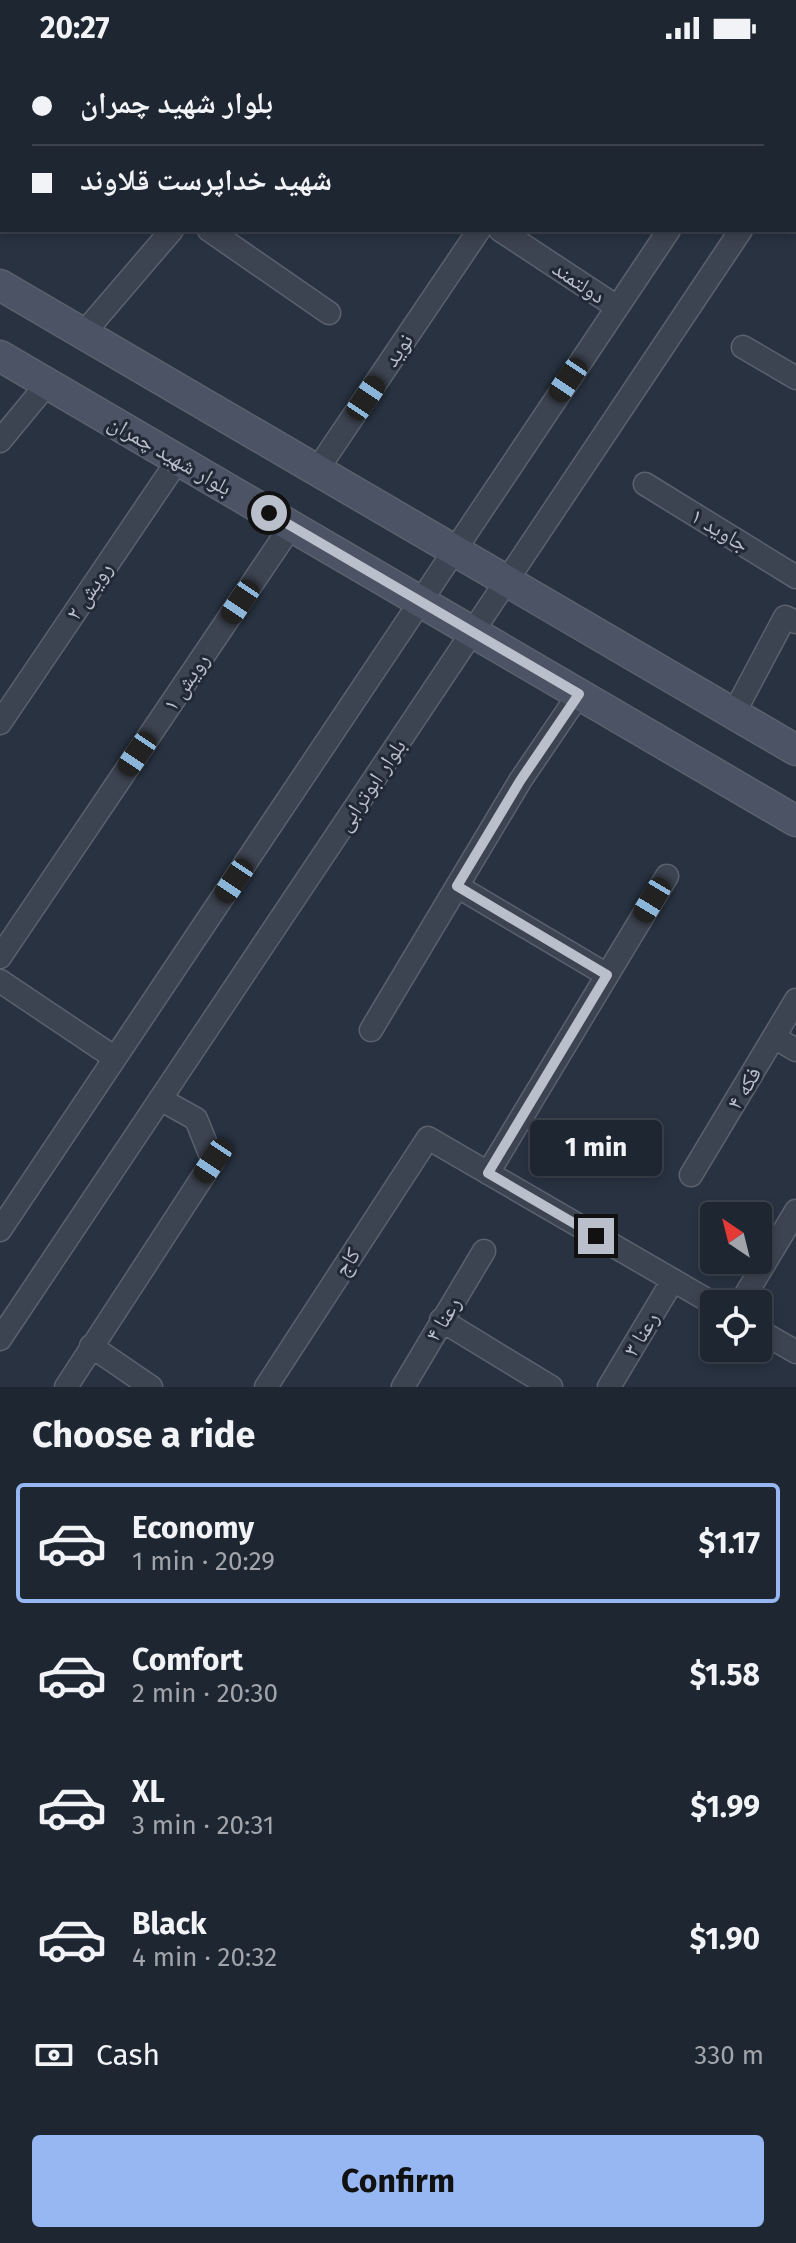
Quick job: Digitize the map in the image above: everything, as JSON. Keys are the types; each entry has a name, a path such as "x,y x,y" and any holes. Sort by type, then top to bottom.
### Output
{"main road":[{"path":"0,285 796,750"},
{"name":"بلوار شهید چمران","path":"0,356 796,821"}],"street":[{"path":"83,334 170,232"},
{"path":"212,232 329,313"},
{"name":"نوید","path":"317,470 478,232"},
{"name":"دولتمند","path":"503,232 617,307"},
{"path":"0,1230 668,232"},
{"name":"بلوار ابوترابی","path":"0,1339 740,232"},
{"path":"743,347 796,378"},
{"path":"0,441 47,384"},
{"name":"رویش ۲","path":"0,723 178,460"},
{"name":"جاوید ۱","path":"645,484 796,577"},
{"name":"رویش ۱","path":"0,957 291,526"},
{"path":"734,713 785,617 796,622"},
{"path":"371,1030 520,781 579,694"},
{"path":"667,876 488,1173 700,1296"},
{"path":"457,886 607,975"},
{"path":"0,981 115,1058"},
{"name":"فکه ۴","path":"691,1175 796,1000"},
{"path":"774,1037 796,1050"},
{"path":"66,1387 213,1161 196,1119 160,1099"},
{"name":"کاج","path":"266,1387 428,1138 488,1173"},
{"path":"748,1290 796,1211"},
{"name":"رعنا ۴","path":"403,1387 484,1251"},
{"name":"رعنا ۳","path":"609,1387 673,1280"},
{"path":"441,1320 551,1387"},
{"path":"772,1338 796,1352"},
{"path":"91,1346 151,1387"}],"route":[{"path":"269,513 579,694 520,781 457,886 607,975 488,1173 596,1236"}]}
